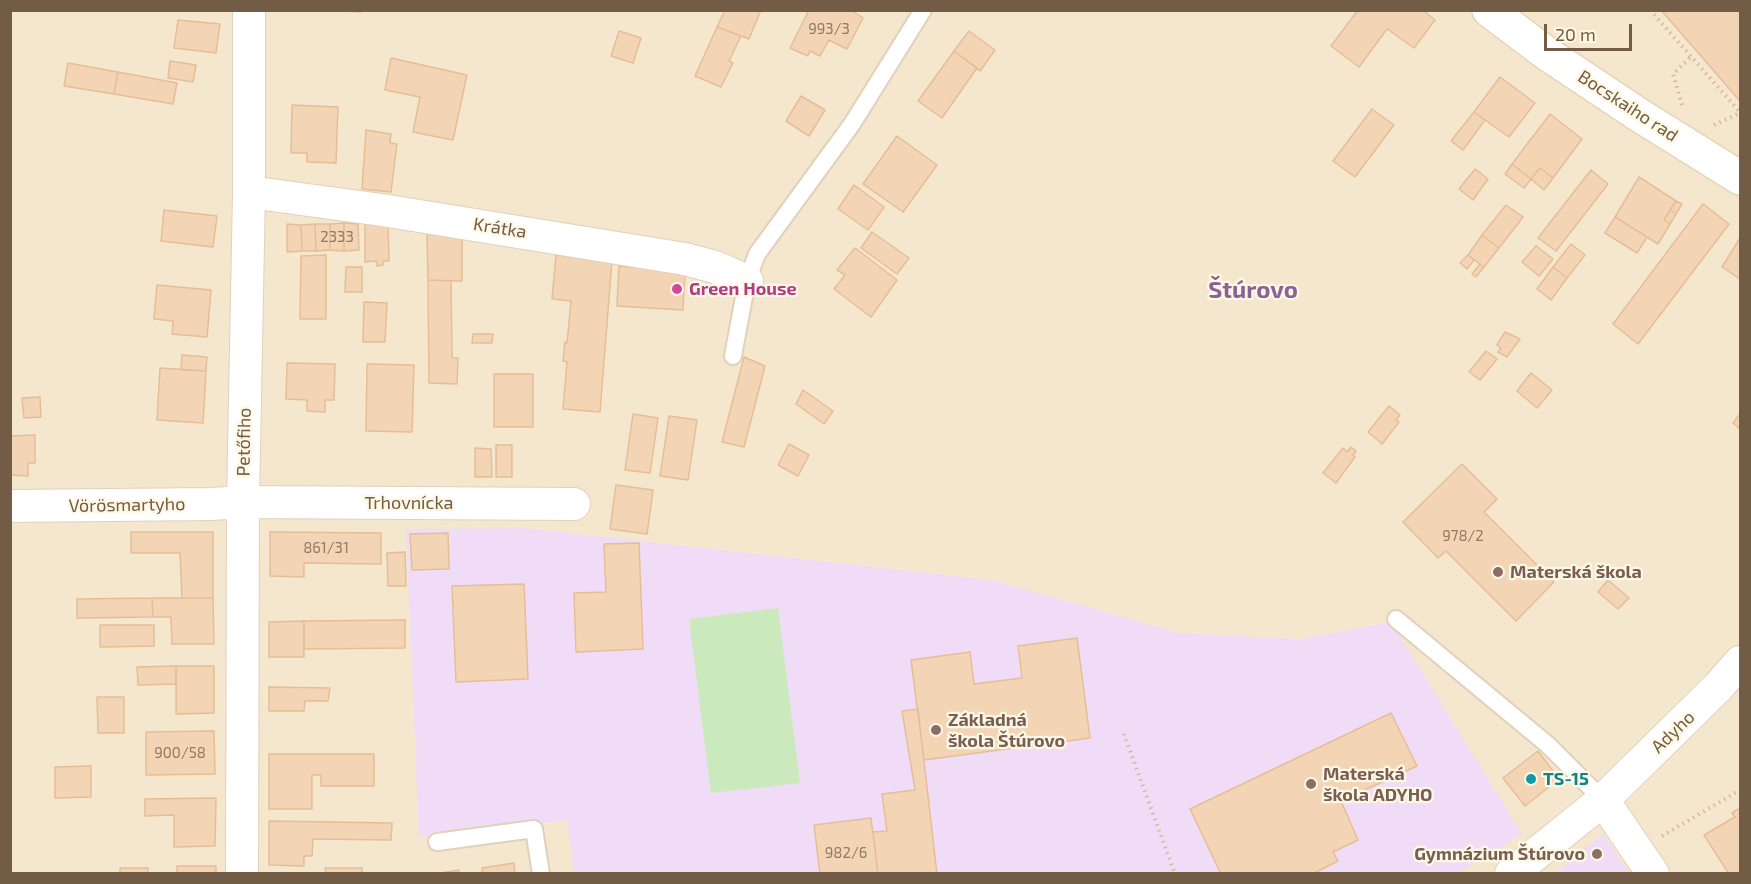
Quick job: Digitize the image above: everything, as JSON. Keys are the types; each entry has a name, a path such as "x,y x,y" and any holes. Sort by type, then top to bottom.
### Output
{"street":[{"name":"Petőfiho","path":"242,873 243,502 249,192 249,10"},
{"name":"Bocskaiho rad","path":"1489,10 1546,53 1629,109 1740,178"},
{"name":"Krátka","path":"249,192 382,210 684,259 716,267 747,281"},
{"name":"Trhovnícka","path":"243,502 574,504"},
{"name":"Vörösmartyho","path":"10,506 243,502"},
{"name":"Adyho","path":"1511,873 1603,800 1719,686 1740,662"},
{"path":"1603,800 1646,862"}],"lane":[{"path":"733,356 747,281 757,254 852,124 923,10"},
{"path":"1396,619 1548,745 1603,800"},
{"path":"437,842 534,829 541,873"}],"path":[{"path":"1650,10 1740,112 1713,126"},
{"path":"1683,108 1673,74 1691,57"},
{"path":"1124,734 1175,873"},
{"path":"1646,862 1740,790"}],"shaded area":[{"path":"11,11 1740,11 1740,873 11,873"},
{"name":"Základná škola Štúrovo","path":"525,528 992,580 1179,633 1300,639 1391,622 1522,834 1457,874 574,874 567,820 419,837 406,529"},
{"name":"Gymnázium Štúrovo","path":"1603,834 1629,873 1555,873"}],"green space":[{"path":"778,608 800,783 711,793 689,619"}],"building":[{"path":"321,10 361,10 361,12"},
{"path":"725,10 761,10 749,39 717,27"},
{"path":"809,10 851,10 863,18 847,49 829,40 820,56 810,51 808,56 790,48"},
{"path":"1358,10 1423,10 1435,20 1414,48 1387,29 1359,67 1331,46"},
{"path":"1661,10 1740,10 1740,101"},
{"path":"178,20 220,24 216,53 174,48"},
{"path":"717,27 741,36 729,61 733,63 721,87 695,76"},
{"path":"619,31 641,38 633,63 611,56"},
{"path":"969,31 995,50 980,71 954,51"},
{"path":"954,51 977,68 942,118 918,101"},
{"path":"391,58 467,75 453,140 413,132 420,97 385,90"},
{"path":"170,61 196,65 193,82 168,78"},
{"path":"68,63 118,72 114,94 64,86"},
{"path":"118,72 177,83 173,104 114,94"},
{"path":"1500,77 1535,103 1509,137 1474,112"},
{"path":"801,96 825,110 809,136 786,121"},
{"path":"292,105 338,107 336,163 307,162 307,153 291,153"},
{"path":"1372,109 1394,125 1355,177 1333,161"},
{"path":"1474,112 1485,120 1463,150 1451,141"},
{"path":"1550,114 1582,139 1553,178 1540,168 1531,179 1512,164"},
{"path":"366,130 391,134 390,143 397,144 391,192 362,189"},
{"path":"897,136 937,165 903,212 863,184"},
{"path":"1512,164 1531,179 1524,188 1505,174"},
{"path":"1540,168 1553,178 1544,190 1531,179"},
{"path":"1475,169 1488,179 1473,200 1459,189"},
{"path":"1591,170 1608,184 1556,251 1538,238"},
{"path":"1639,177 1676,201 1664,220 1670,224 1658,244 1615,217"},
{"path":"854,185 884,207 868,230 838,209"},
{"path":"1676,201 1682,204 1676,214 1670,210"},
{"path":"1703,204 1729,224 1638,344 1613,324"},
{"path":"1506,205 1523,217 1499,248 1482,235"},
{"path":"164,210 217,216 213,247 161,241"},
{"path":"1670,210 1676,214 1670,224 1664,220"},
{"path":"1615,217 1647,237 1637,253 1605,233"},
{"path":"365,222 388,223 389,261 383,261 383,265 377,266 376,261 365,262"},
{"path":"344,223 344,251 330,250 330,224"},
{"path":"344,223 358,224 359,250 344,251"},
{"path":"287,224 301,225 302,251 287,252"},
{"path":"315,224 330,224 330,250 316,251"},
{"path":"315,224 316,251 302,251 301,225"},
{"path":"872,232 909,258 897,274 861,248"},
{"path":"427,234 462,238 462,281 428,280"},
{"path":"1482,235 1499,248 1484,267 1468,255"},
{"path":"1740,238 1740,279 1722,267"},
{"path":"1571,244 1585,255 1567,278 1553,267"},
{"path":"1536,246 1553,259 1539,276 1522,262"},
{"path":"855,248 897,280 871,317 834,289 845,275 837,270"},
{"path":"326,255 326,319 300,319 301,256"},
{"path":"556,255 612,260 600,412 563,409 567,362 563,361 571,301 552,299"},
{"path":"1468,255 1474,260 1467,269 1460,263"},
{"path":"1480,264 1484,267 1476,277 1472,274"},
{"path":"619,266 685,270 683,310 617,306"},
{"path":"346,267 362,267 362,292 345,292"},
{"path":"1553,267 1567,278 1551,300 1537,289"},
{"path":"428,280 451,281 452,358 458,358 457,384 429,383"},
{"path":"157,285 211,290 207,337 172,334 173,321 154,319"},
{"path":"364,302 387,303 385,342 363,342"},
{"path":"1505,332 1520,339 1507,357 1498,352 1501,348 1497,345"},
{"path":"473,334 493,334 492,343 472,343"},
{"path":"1486,351 1497,359 1480,380 1469,372"},
{"path":"182,355 207,357 206,371 181,370"},
{"path":"744,357 765,366 744,447 722,442"},
{"path":"287,363 335,364 334,400 325,400 325,412 307,411 307,400 286,399"},
{"path":"367,364 414,365 412,432 366,431"},
{"path":"160,368 206,371 203,423 157,420"},
{"path":"1531,373 1552,390 1537,408 1517,391"},
{"path":"494,374 533,374 533,427 494,427"},
{"path":"803,390 833,411 824,424 796,404"},
{"path":"40,397 41,417 24,418 22,398"},
{"path":"1389,406 1400,415 1396,420 1399,422 1382,444 1368,432"},
{"path":"633,414 658,418 650,473 625,470"},
{"path":"1740,414 1740,429 1733,423"},
{"path":"669,416 697,420 688,480 660,476"},
{"path":"35,435 35,463 28,463 28,476 10,475 10,436"},
{"path":"789,444 809,455 798,476 778,465"},
{"path":"496,445 512,445 512,477 496,477"},
{"path":"1351,447 1356,451 1353,455 1355,457 1336,483 1323,473 1343,448 1347,452"},
{"path":"475,448 491,449 492,477 475,477"},
{"path":"1462,464 1497,499 1484,512 1554,582 1516,621 1446,551 1438,558 1403,522"},
{"path":"616,485 653,490 647,534 610,529"},
{"path":"131,532 213,532 213,598 182,598 180,553 131,553"},
{"path":"270,532 381,533 381,564 304,563 304,577 270,576"},
{"path":"448,533 449,569 412,570 410,534"},
{"path":"639,543 643,649 576,652 574,593 606,592 604,544"},
{"path":"405,552 406,586 388,586 387,553"},
{"path":"1608,580 1629,598 1618,609 1598,592"},
{"path":"524,584 528,679 456,682 452,586"},
{"path":"152,598 213,598 214,644 172,644 171,617 153,617"},
{"path":"152,598 153,617 77,618 77,599"},
{"path":"405,620 405,648 304,649 304,621"},
{"path":"304,621 304,657 269,657 269,622"},
{"path":"100,625 154,625 154,646 100,647"},
{"path":"1077,638 1090,738 924,760 911,660 970,652 974,684 1022,678 1018,646"},
{"path":"176,666 176,684 138,685 137,667"},
{"path":"176,666 214,666 214,713 176,714"},
{"path":"269,687 330,688 328,701 305,701 304,711 269,711"},
{"path":"97,697 124,697 124,733 98,733"},
{"path":"918,709 937,874 878,874 873,832 887,831 882,794 915,790 902,711"},
{"name":"Materská škola ADYHO","path":"1391,713 1417,766 1341,801 1358,840 1333,852 1338,861 1312,874 1221,874 1190,809"},
{"path":"214,731 215,774 146,775 146,732"},
{"name":"TS-15","path":"1538,751 1559,779 1525,806 1503,778"},
{"path":"269,754 374,754 374,786 321,786 321,775 312,775 312,809 269,809"},
{"path":"91,766 91,797 55,798 55,767"},
{"path":"216,798 215,846 174,847 174,815 145,816 145,799"},
{"path":"1740,808 1740,874 1729,874 1704,835 1735,817 1732,813"},
{"path":"871,818 878,874 820,874 814,825"},
{"path":"269,821 392,823 391,840 313,839 312,856 304,856 304,866 269,865"},
{"path":"514,863 515,874 470,874 483,872 482,868"},
{"path":"177,866 216,866 216,874 177,874"},
{"path":"120,868 148,868 148,874 120,874"},
{"path":"325,868 362,868 362,874 326,874"},
{"path":"459,870 459,874 434,874"}],"place":[{"name":"Green House","path":"677,289"},
{"name":"Materská škola","path":"1498,572"},
{"name":"Základná škola Štúrovo","path":"936,730"},
{"name":"TS-15","path":"1531,779"},
{"name":"Materská škola ADYHO","path":"1311,784"},
{"name":"Gymnázium Štúrovo","path":"1597,854"}],"district":[{"name":"Štúrovo","path":"1253,290"}]}
